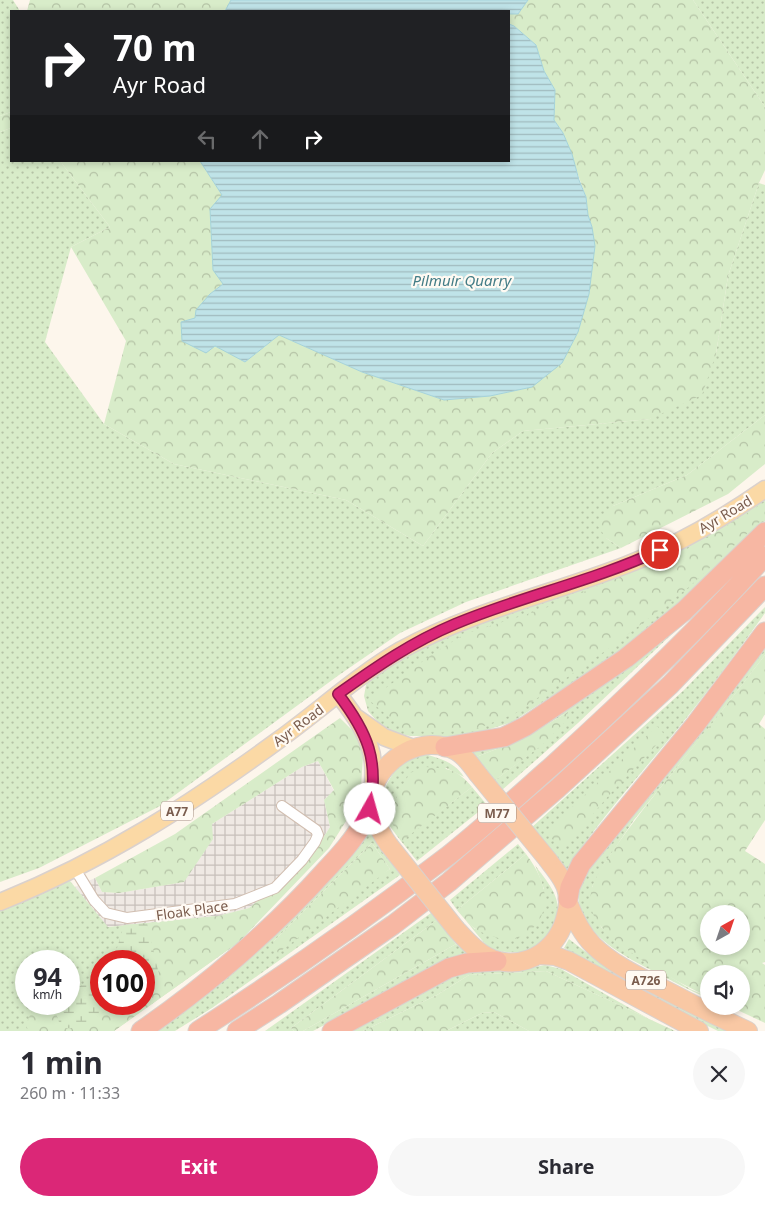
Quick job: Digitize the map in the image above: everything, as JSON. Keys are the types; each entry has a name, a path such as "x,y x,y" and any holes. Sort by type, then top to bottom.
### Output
{"highway":[{"path":"446,747 504,737 526,726 626,658 684,611 765,532"},
{"name":"M77","path":"198,1031 254,995 346,931 450,854 594,727 679,646 730,595 765,556"},
{"name":"M77","path":"237,1031 393,925 449,882 558,788 670,684 765,586"},
{"path":"568,900 570,887 581,864 688,733 765,632"},
{"name":"A726","path":"540,955 558,936 565,920 568,900 567,890 548,860 466,758 456,751 432,744 413,748 399,756 380,777 372,793 376,825 389,845 456,929 481,953 497,960 519,963 540,955 555,956 569,961 699,1031"},
{"path":"141,1031 182,1002 304,894 357,833 370,809 372,793"},
{"name":"A726","path":"568,900 575,919 585,936 604,955 653,983 748,1031"},
{"path":"332,1031 449,968 497,960"}],"main road":[{"name":"Ayr Road","path":"0,902 76,869 172,815 400,651 474,616 602,574 648,556 705,527 765,489"},
{"name":"A726","path":"338,694 356,717 372,756 372,793"},
{"name":"A726","path":"356,717 384,738 413,748"}],"street":[{"name":"Floak Place","path":"76,869 94,900 106,913 127,918 235,904 274,888 302,860 315,842 318,834 316,830 282,806"}],"shaded area":[{"path":"318,761 334,791 324,800 330,827 311,857 249,908 218,916 107,927 75,887 95,878 102,892 119,893 184,882 212,824 302,767"}],"green space":[{"path":"0,0 13,0 19,10 10,10 10,112 0,116"},
{"path":"30,0 231,0 226,10 27,10"},
{"path":"528,0 693,0 765,107 765,170 728,276 716,354 702,395 650,419 523,431 492,453 423,546 346,500 174,464 104,424 126,341 71,247 110,227 61,162 201,162 222,195 223,284 210,294 215,345 245,362 279,335 362,372 444,400 490,396 532,387 592,227 588,215 586,197 563,133 554,120 555,90 544,71 536,45 510,24 510,14 518,14"},
{"path":"693,0 765,0 765,107"},
{"path":"10,112 10,128 0,132 0,116"},
{"path":"10,128 10,162 61,162 110,227 71,247 45,342 104,424 174,464 346,500 423,546 492,453 523,431 650,419 716,354 728,276 759,183 765,185 765,415 687,475 613,506 606,538 621,548 466,602 400,633 339,675 160,806 39,868 0,882 0,132"},
{"path":"765,415 765,464 728,494 621,548 606,538 598,526 613,506 687,475"},
{"path":"765,496 765,521 678,604 641,635 598,666 512,722 487,730 444,738 410,736 385,728 368,711 364,696 370,677 398,659 470,623 579,588"},
{"path":"765,502 765,517 689,587 618,642 516,713 479,728 437,733 403,729 369,700 437,651 465,634 543,609 694,546"},
{"path":"711,597 578,723 502,790 494,781 540,746 568,712 522,739 476,757 470,750 500,744"},
{"path":"765,607 765,613 723,671 606,815 566,871 531,828 684,690"},
{"path":"765,647 765,655 705,733 634,820 605,863 592,887 601,927 628,950 700,994 643,966 599,937 588,925 581,911 579,895 582,877"},
{"path":"765,655 765,714 759,724 765,729 765,820 745,851 765,864 765,962 762,963 765,965 765,1023 748,1015 750,1015 750,965 700,965 700,993 661,972 625,948 598,923 592,911 591,891 603,866 636,819"},
{"path":"568,712 567,720 541,746 494,781 476,757 522,739"},
{"path":"340,718 358,736 363,757 361,787 348,818 329,848 239,942 155,1002 155,978 159,975 155,950 153,950 147,923 218,916 249,908 311,857 330,827 324,800 334,790 318,761 302,767 212,824 213,839 184,882 119,893 102,892 95,878 175,834"},
{"path":"657,726 664,734 658,743 611,793 562,850 546,832"},
{"path":"428,755 453,765 464,777 446,768 402,840 472,787 487,805 417,861 384,816 382,799 388,782 399,767 415,756"},
{"path":"425,767 440,768 457,773 472,787 402,841 392,823 393,808 399,791 410,773"},
{"path":"368,828 400,875 212,1008 175,1031 157,1031 213,988 326,884","holes":["372,843 390,869 273,942"]},
{"path":"372,843 390,869 278,953 273,942"},
{"path":"518,844 526,854 457,910 450,900"},
{"path":"526,854 539,876 545,894 541,917 530,931 515,939 504,939 480,932 457,910"},
{"path":"535,865 550,885 557,902 558,914 551,932 543,943 534,950 513,952 492,949 464,918 475,929 544,889"},
{"path":"70,881 108,927 218,916 239,942 155,1002 155,950 90,950 90,1015 136,1015 114,1031 0,1031 0,910"},
{"path":"431,913 437,920 291,1028 294,1031 265,1031"},
{"path":"437,920 456,944 303,1031 294,1031 291,1028"},
{"path":"147,923 153,950 116,950 124,925"},
{"path":"569,939 587,953 627,978 730,1031 718,1031 673,1009 564,948"},
{"path":"456,944 468,953 450,958 313,1031 303,1031"},
{"path":"155,958 159,975 155,978"},
{"path":"545,965 561,969 649,1019 546,971 469,975 437,995 363,1031 347,1031 463,968 515,971"},
{"path":"546,971 675,1031 529,1031 494,1012 482,1013 446,1031 363,1031 437,995 469,975"},
{"path":"90,979 90,1015 100,1015 80,1028 61,1028 57,1015 80,1015 80,986"},
{"path":"494,1012 529,1031 446,1031 482,1013"},
{"path":"30,1015 57,1015 61,1028 79,1028 99,1015 136,1015 114,1031 28,1031 26,1024"}],"water":[{"path":"231,0 528,0 518,14 510,14 510,10 226,10"},
{"name":"Pilmuir Quarry","path":"510,24 536,45 544,71 555,90 554,120 563,133 572,154 586,197 595,246 589,294 578,332 562,363 532,387 490,396 444,400 362,372 279,335 245,362 215,346 206,353 182,341 181,322 195,318 196,310 210,294 223,284 213,270 210,209 222,195 201,162 510,162"}],"route":[{"path":"370,809 373,791 373,762 370,750 356,717 338,694 400,651 453,624 602,574 660,550"}]}
